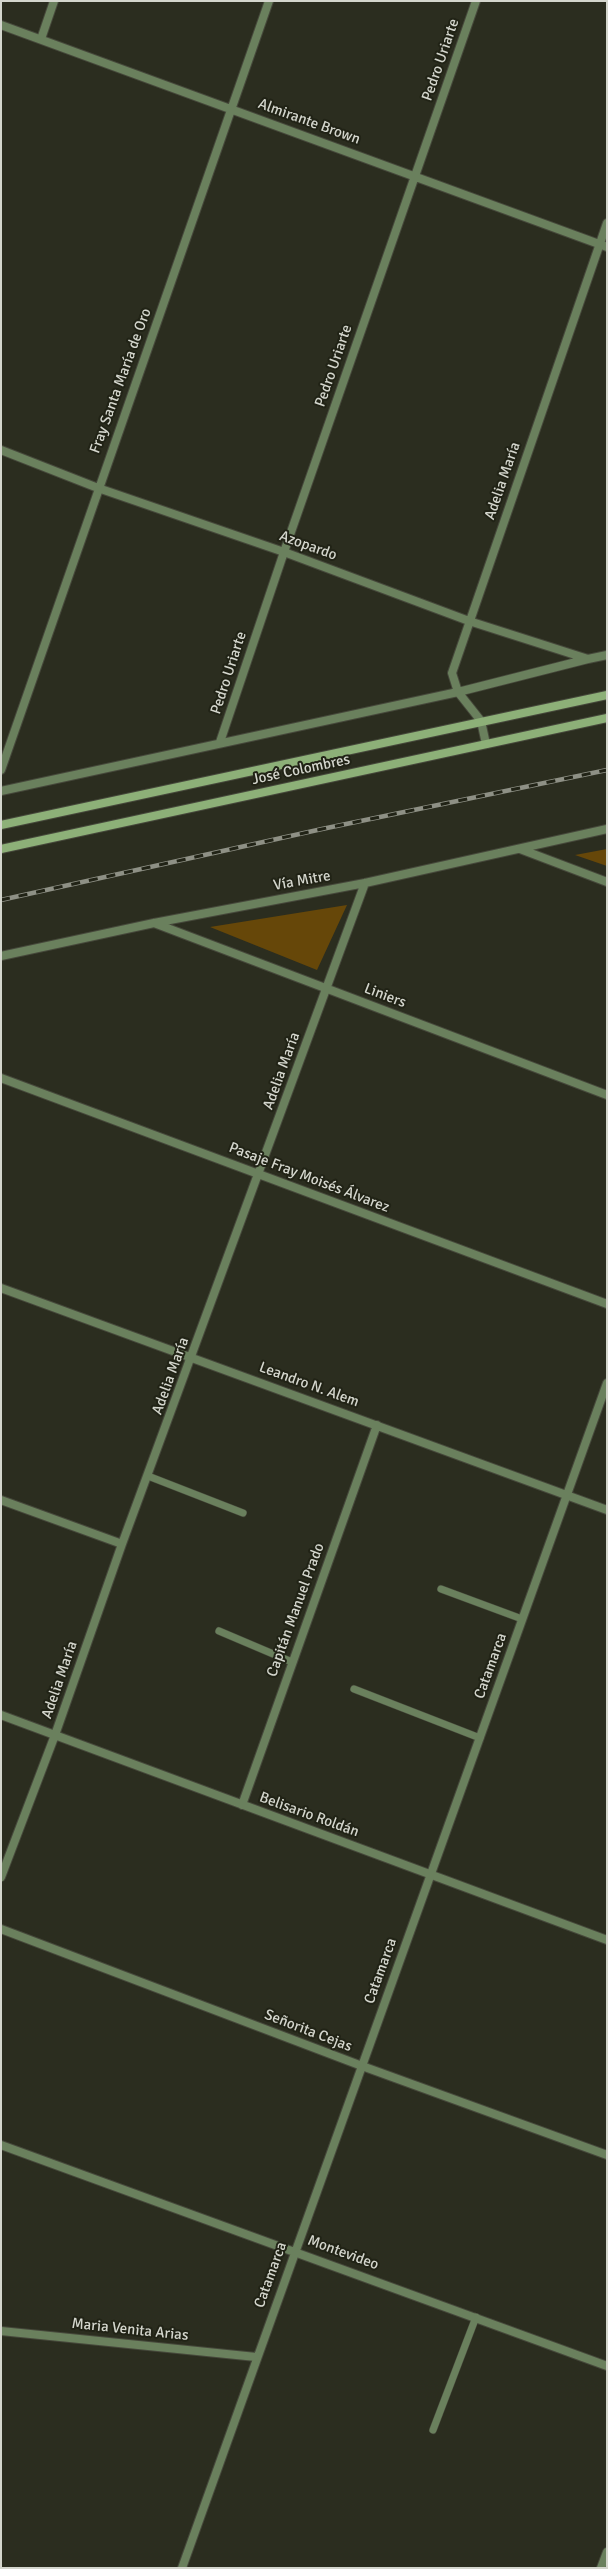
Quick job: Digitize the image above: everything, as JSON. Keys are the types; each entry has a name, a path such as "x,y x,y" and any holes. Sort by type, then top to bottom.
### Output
{"main road":[{"name":"José Colombres","path":"1,825 607,695"},
{"name":"José Colombres","path":"1,849 607,718"}],"street":[{"path":"41,39 54,1"},
{"name":"Fray Santa María de Oro","path":"1,770 98,488 269,1"},
{"name":"Pedro Uriarte","path":"220,742 284,552 476,1"},
{"name":"Almirante Brown","path":"1,25 603,245"},
{"name":"Adelia María","path":"486,744 481,721 458,692 452,673 469,621 603,245 607,223"},
{"name":"Azopardo","path":"1,450 98,488 284,552 469,621 588,659 607,655"},
{"path":"1,791 220,742 458,692 588,659"},
{"name":"Vía Mitre","path":"1,956 154,922 365,883 607,829"},
{"path":"519,849 607,882"},
{"name":"Adelia María","path":"1,1877 55,1735 122,1544 193,1357 365,883"},
{"name":"Liniers","path":"154,922 607,1095"},
{"name":"Pasaje Fray Moisés Álvarez","path":"1,1078 607,1304"},
{"name":"Leandro N. Alem","path":"1,1288 193,1357 607,1510"},
{"name":"Catamarca","path":"182,2568 256,2358 296,2251 607,1383"},
{"name":"Capitán Manuel Prado","path":"242,1805 376,1425"},
{"path":"1,1500 122,1544"},
{"name":"Belisario Roldán","path":"1,1715 607,1940"},
{"name":"Señorita Cejas","path":"1,1929 362,2066 607,2155"},
{"name":"Montevideo","path":"1,2145 296,2251 607,2366"},
{"name":"Maria Venita Arias","path":"1,2331 256,2358"},
{"path":"601,2568 607,2552"}],"lane":[{"path":"148,1476 243,1513"},
{"path":"441,1589 522,1619"},
{"path":"219,1631 292,1662"},
{"path":"354,1689 480,1738"},
{"path":"433,2430 476,2317"}],"shaded area":[{"path":"607,849 607,866 575,855"},
{"path":"347,905 317,970 210,927"}],"railway":[{"path":"1,900 322,829 607,770"}]}
